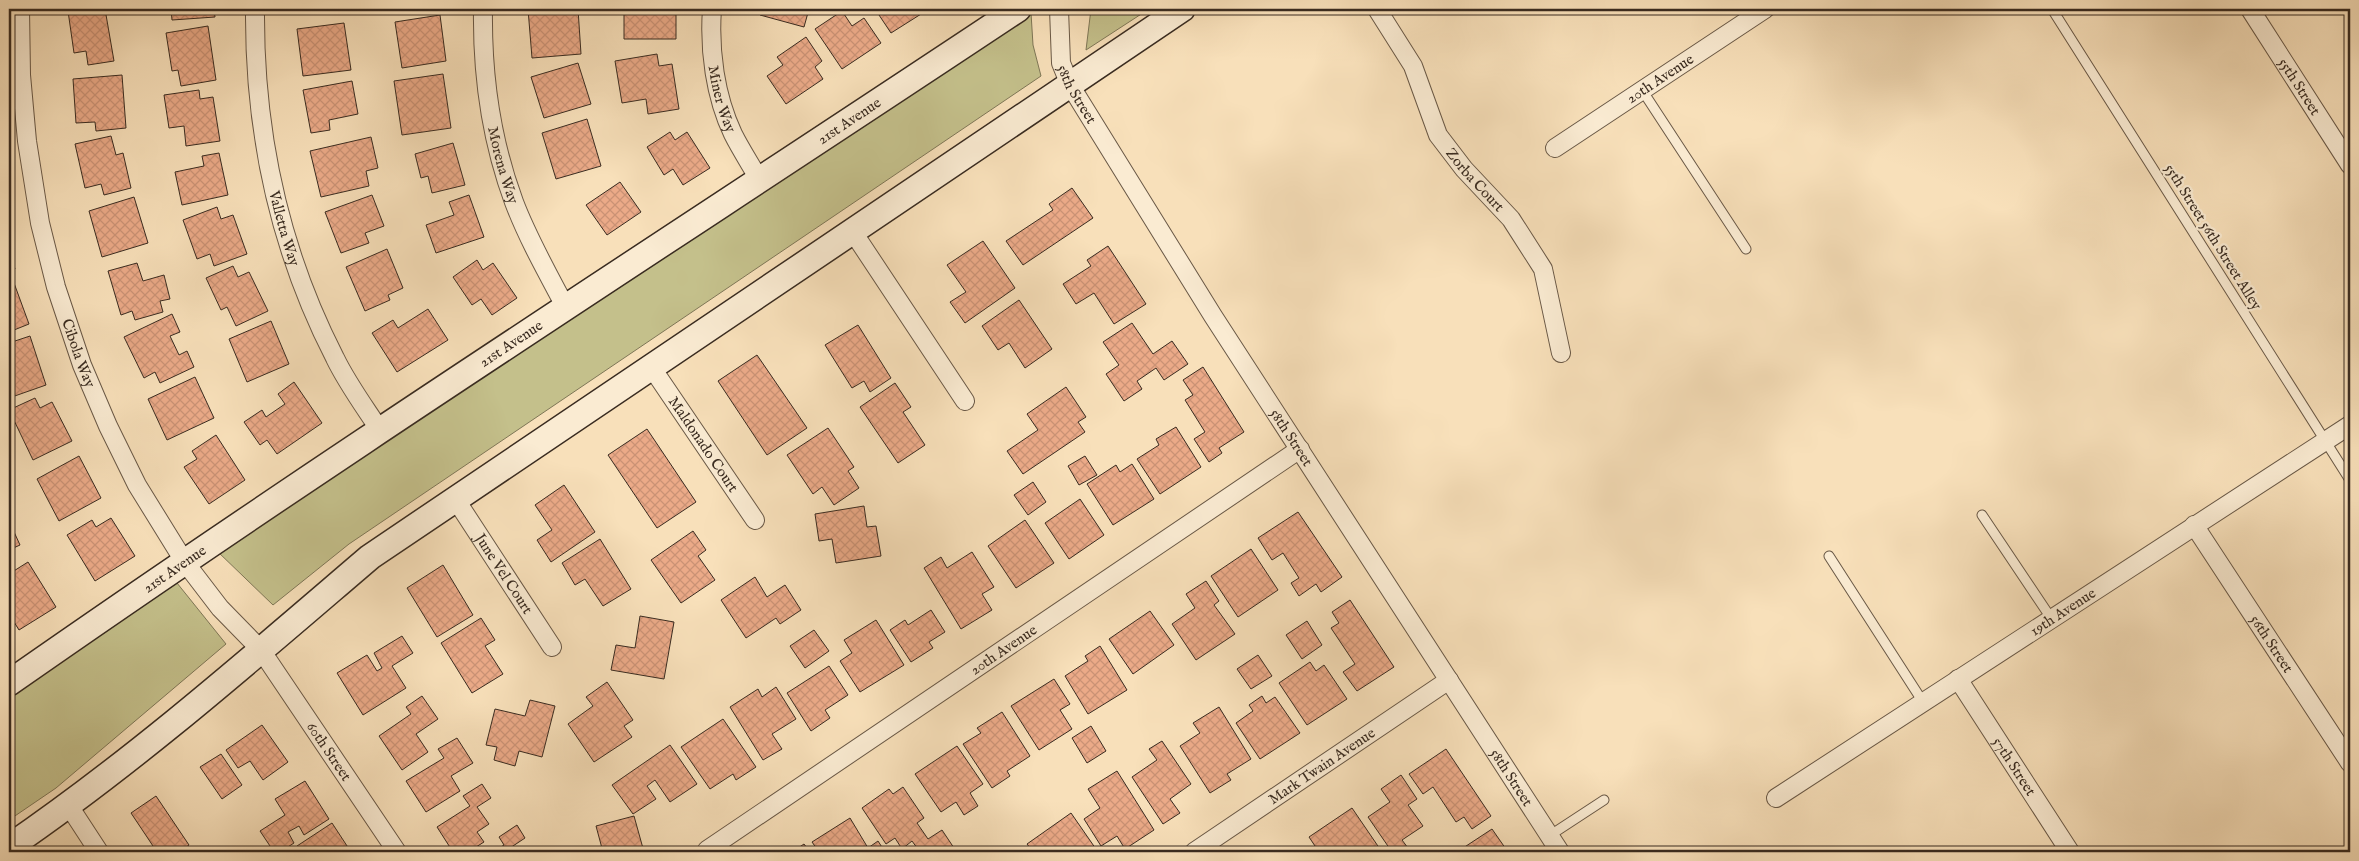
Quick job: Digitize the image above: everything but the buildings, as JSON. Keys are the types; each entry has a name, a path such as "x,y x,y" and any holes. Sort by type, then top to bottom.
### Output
{"street":[{"name":"Cibola Way","path":"20,9 21,75 26,141 40,223 56,287 82,365 108,426 138,485 184,561 220,608 261,650"},
{"name":"Valletta Way","path":"255,9 254,58 258,108 268,170 284,231 309,302 335,360 379,429"},
{"name":"Morena Way","path":"483,9 483,52 488,104 501,162 514,203 531,242 566,308"},
{"name":"Miner Way","path":"712,9 710,28 713,64 720,95 733,133 760,181"},
{"name":"21st Avenue","path":"9,683 184,561 379,429 760,181 1018,9"},
{"name":"58th Street","path":"1059,9 1061,63 1070,85 1213,316 1560,852"},
{"path":"9,847 68,806 261,650 370,557 1182,9"},
{"name":"Zorba Court","path":"1377,9 1413,66 1438,135 1464,169 1511,219 1543,269 1560,353"},
{"name":"20th Avenue","path":"1555,148 1765,9"},
{"name":"55th Street","path":"2250,9 2350,165"},
{"path":"852,232 965,401"},
{"name":"Maldonado Court","path":"652,368 755,520"},
{"name":"19th Avenue","path":"1776,798 2350,425"},
{"name":"20th Avenue","path":"707,851 1300,449"},
{"name":"June Vel Court","path":"456,500 552,647"},
{"name":"56th Street","path":"2194,525 2350,763"},
{"name":"60th Street","path":"261,650 397,852"},
{"name":"57th Street","path":"1958,679 2070,852"},
{"name":"Mark Twain Avenue","path":"1194,852 1449,680"},
{"path":"68,806 99,852"}],"lane":[{"name":"55th Street 56th Street Alley","path":"2052,9 2350,480"},
{"path":"1642,90 1746,249"},
{"path":"1982,515 2051,618"},
{"path":"1830,556 1923,702"},
{"path":"1550,836 1604,800"}],"shaded area":[{"path":"1091,9 1149,9 1086,50"},
{"path":"1031,13 1033,45 1041,76 349,544 273,605 217,551"},
{"path":"177,583 226,644 56,788 9,820 9,696"}]}
